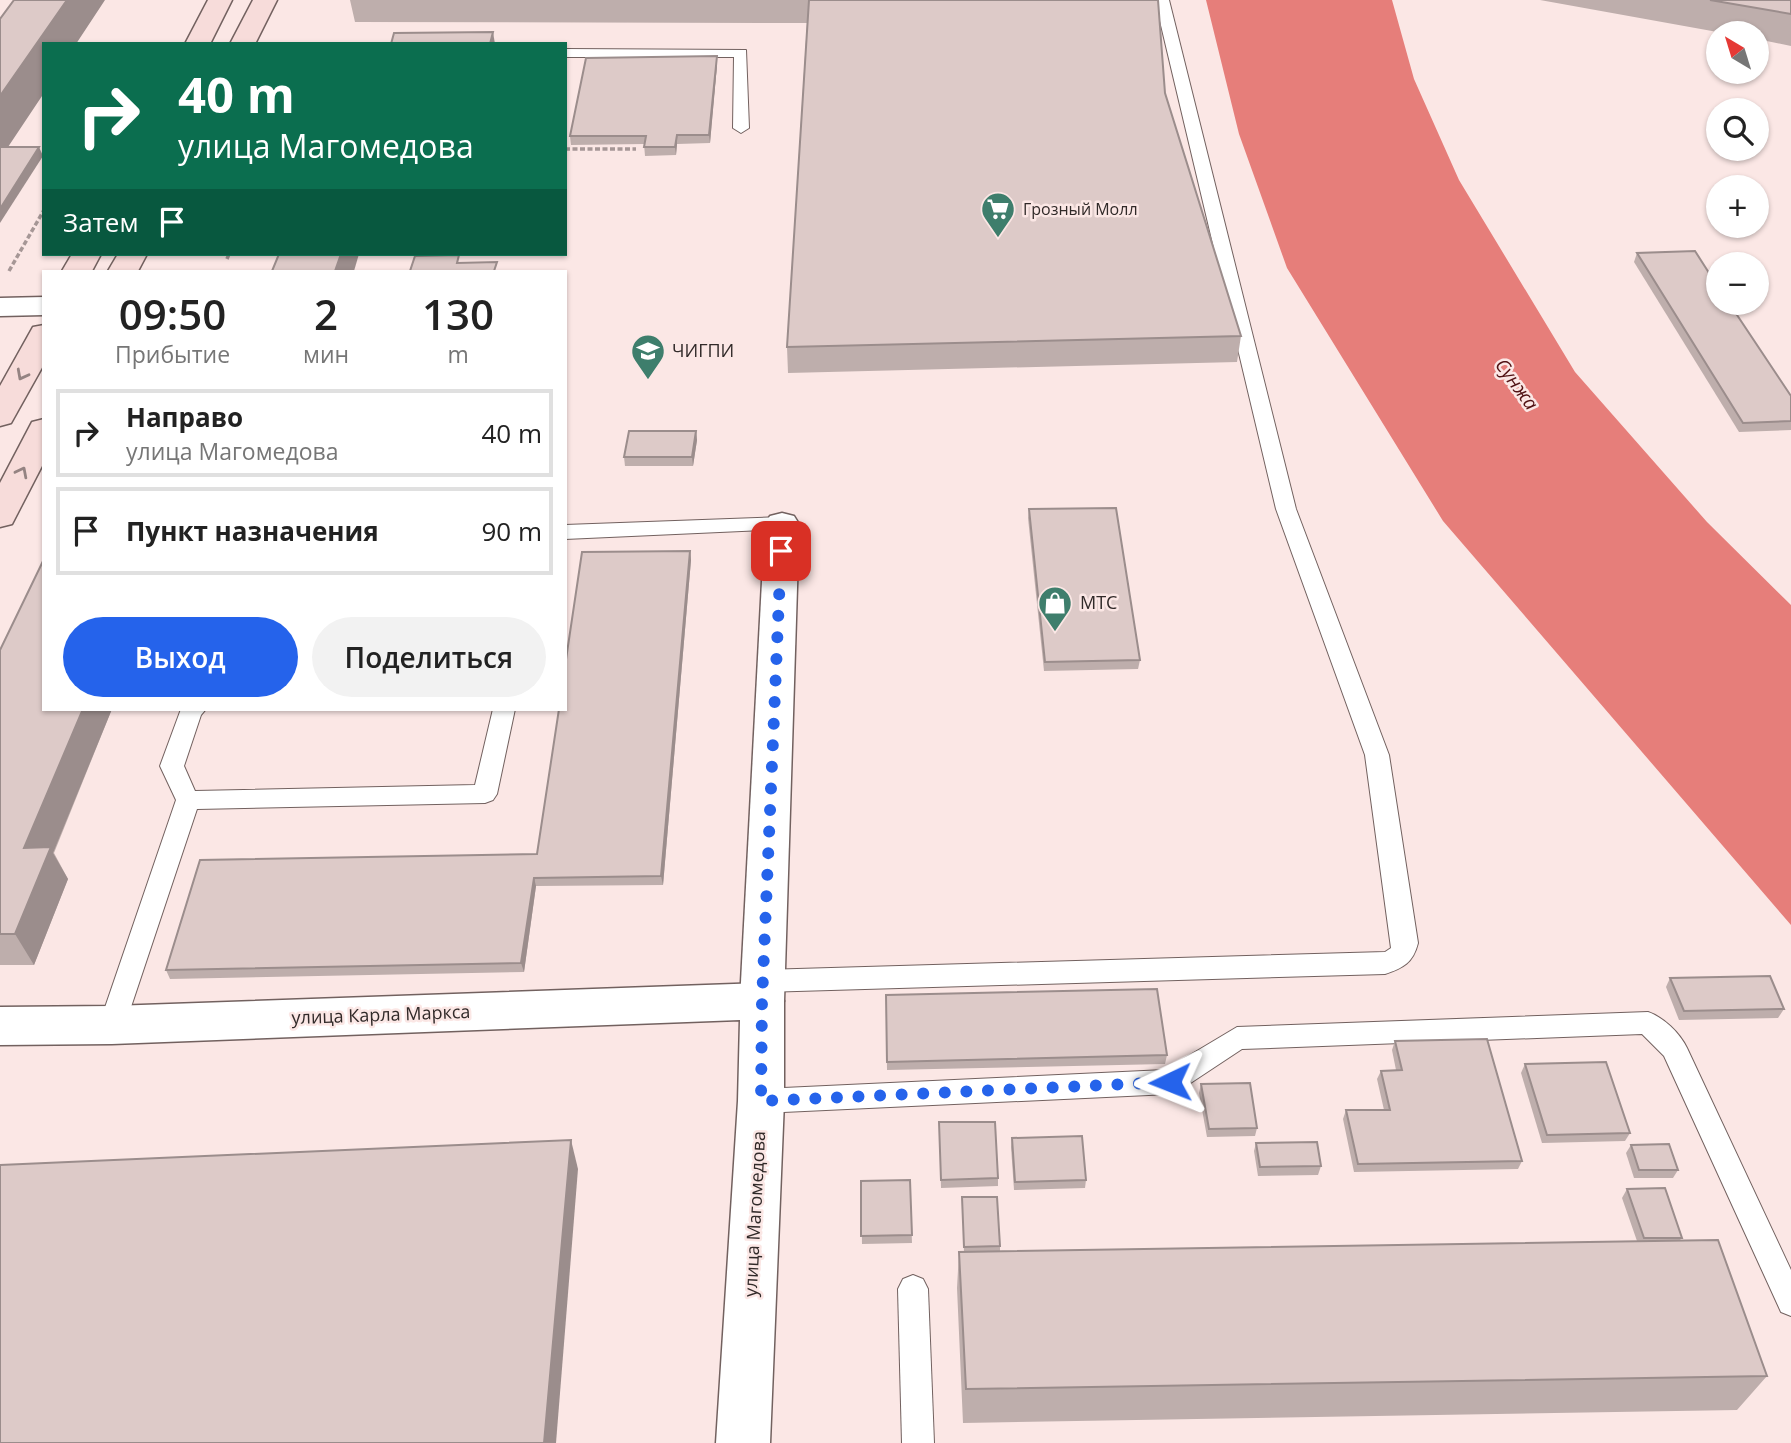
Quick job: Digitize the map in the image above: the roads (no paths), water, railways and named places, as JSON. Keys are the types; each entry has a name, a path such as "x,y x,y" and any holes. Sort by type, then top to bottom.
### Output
{"main road":[{"path":"198,42 220,0"},
{"path":"243,42 265,0"},
{"path":"0,416 42,338"},
{"path":"0,516 42,433"}],"street":[{"path":"0,307 42,306"},
{"name":"улица Магомедова","path":"743,1443 761,1101 782,524"},
{"name":"улица Карла Маркса","path":"0,1026 112,1026 763,991"}],"lane":[{"path":"763,991 1385,963 1396,960 1404,953 1405,943 1377,755 1286,509 1162,0"},
{"path":"567,52 741,53 741,128"},
{"path":"567,532 782,524"},
{"path":"112,1026 188,800 172,766 192,711"},
{"path":"188,800 485,794 504,711"},
{"path":"761,1101 1170,1082 1237,1038 1648,1023 1674,1048 1791,1302"},
{"path":"913,1289 918,1443"}],"water":[{"name":"Сунжа","path":"1206,0 1392,0 1414,79 1459,180 1575,372 1707,522 1791,605 1791,925 1443,521 1287,268 1239,134"}],"place":[{"name":"Грозный Молл","path":"998,239"},
{"name":"ЧИГПИ","path":"648,381"},
{"name":"МТС","path":"1055,633"}]}
